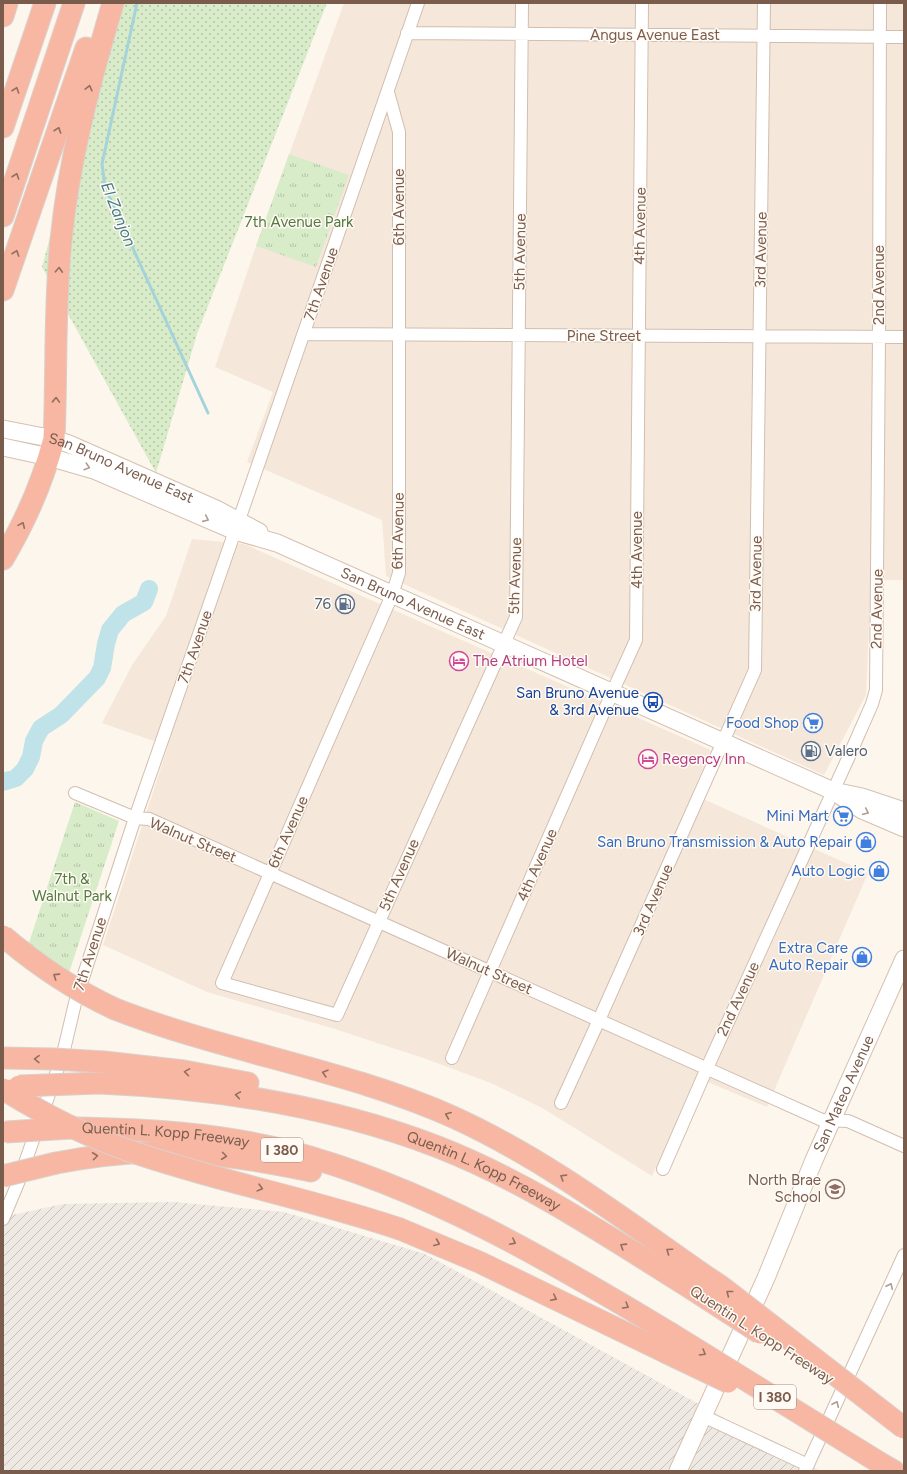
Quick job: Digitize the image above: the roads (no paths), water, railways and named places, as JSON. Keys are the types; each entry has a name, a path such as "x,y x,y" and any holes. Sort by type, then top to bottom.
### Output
{"highway":[{"path":"3,16 7,3"},
{"path":"3,127 45,3"},
{"path":"3,216 74,3"},
{"path":"31,133 59,82 85,3"},
{"path":"3,290 71,93 100,3"},
{"path":"3,559 19,531 52,448 58,283 64,218 75,150 84,109 112,3"},
{"path":"3,936 28,957 56,976 83,993 115,1009 154,1023 370,1086 452,1117 531,1157 564,1177 697,1281 722,1287 904,1428"},
{"path":"3,1058 54,1059 145,1066 268,1087 307,1097 374,1119 438,1147"},
{"name":"Quentin L. Kopp Freeway","path":"8,1087 99,1083 183,1088 264,1099 348,1118 438,1147 508,1179 697,1281"},
{"path":"8,1087 30,1105 68,1126 129,1151 177,1166 358,1215 400,1229 667,1342"},
{"name":"Quentin L. Kopp Freeway","path":"4,1132 74,1128 177,1132 237,1140 287,1151 323,1161 383,1182 417,1196 478,1225 544,1259 667,1342 887,1467"},
{"path":"3,1176 56,1163 97,1156 150,1152 212,1155 283,1165 350,1181 418,1203 478,1225"}],"main road":[{"name":"San Bruno Avenue East","path":"3,429 28,433 52,448"},
{"name":"San Bruno Avenue East","path":"3,447 23,451 52,448 89,452 237,526 833,791 862,810 904,828"},
{"name":"San Bruno Avenue East","path":"833,791 862,797 904,811"},
{"name":"San Mateo Avenue","path":"678,1471 766,1278 831,1120 904,959"}],"street":[{"name":"7th Avenue","path":"3,1219 18,1183 63,1054 76,999 135,818 418,3"},
{"name":"5th Avenue","path":"222,983 337,1015 516,617 523,34 522,3"},
{"name":"4th Avenue","path":"452,1058 636,640 642,3"},
{"name":"3rd Avenue","path":"560,1103 599,1020 755,670 764,3"},
{"name":"2nd Avenue","path":"663,1169 707,1068 872,704 876,690 880,3"},
{"name":"Angus Avenue East","path":"407,33 904,37"},
{"name":"6th Avenue","path":"222,983 392,595 399,573 399,132 388,92"},
{"name":"Pine Street","path":"304,334 904,337"},
{"name":"Walnut Street","path":"75,793 135,818 148,819 822,1120 848,1121 904,1146"},
{"path":"703,1416 807,1468 904,1256"}],"waterway":[{"name":"El Zanjon","path":"137,3 102,164 105,187 208,413"},
{"path":"3,782 16,778 25,769 31,757 34,741 41,728 61,715 97,678 102,668 110,630 123,614 144,602 149,589"}],"place":[{"name":"76","path":"345,604"},
{"name":"The Atrium Hotel","path":"459,661"},
{"name":"San Bruno Avenue & 3rd Avenue","path":"653,702"},
{"name":"Food Shop","path":"813,723"},
{"name":"Valero","path":"811,751"},
{"name":"Regency Inn","path":"648,759"},
{"name":"Mini Mart","path":"843,816"},
{"name":"San Bruno Transmission & Auto Repair","path":"866,842"},
{"name":"Auto Logic","path":"879,871"},
{"name":"Extra Care Auto Repair","path":"862,957"},
{"name":"North Brae School","path":"835,1189"}],"park label":[{"name":"7th Avenue Park","path":"299,222"},
{"name":"7th & Walnut Park","path":"72,888"}]}
